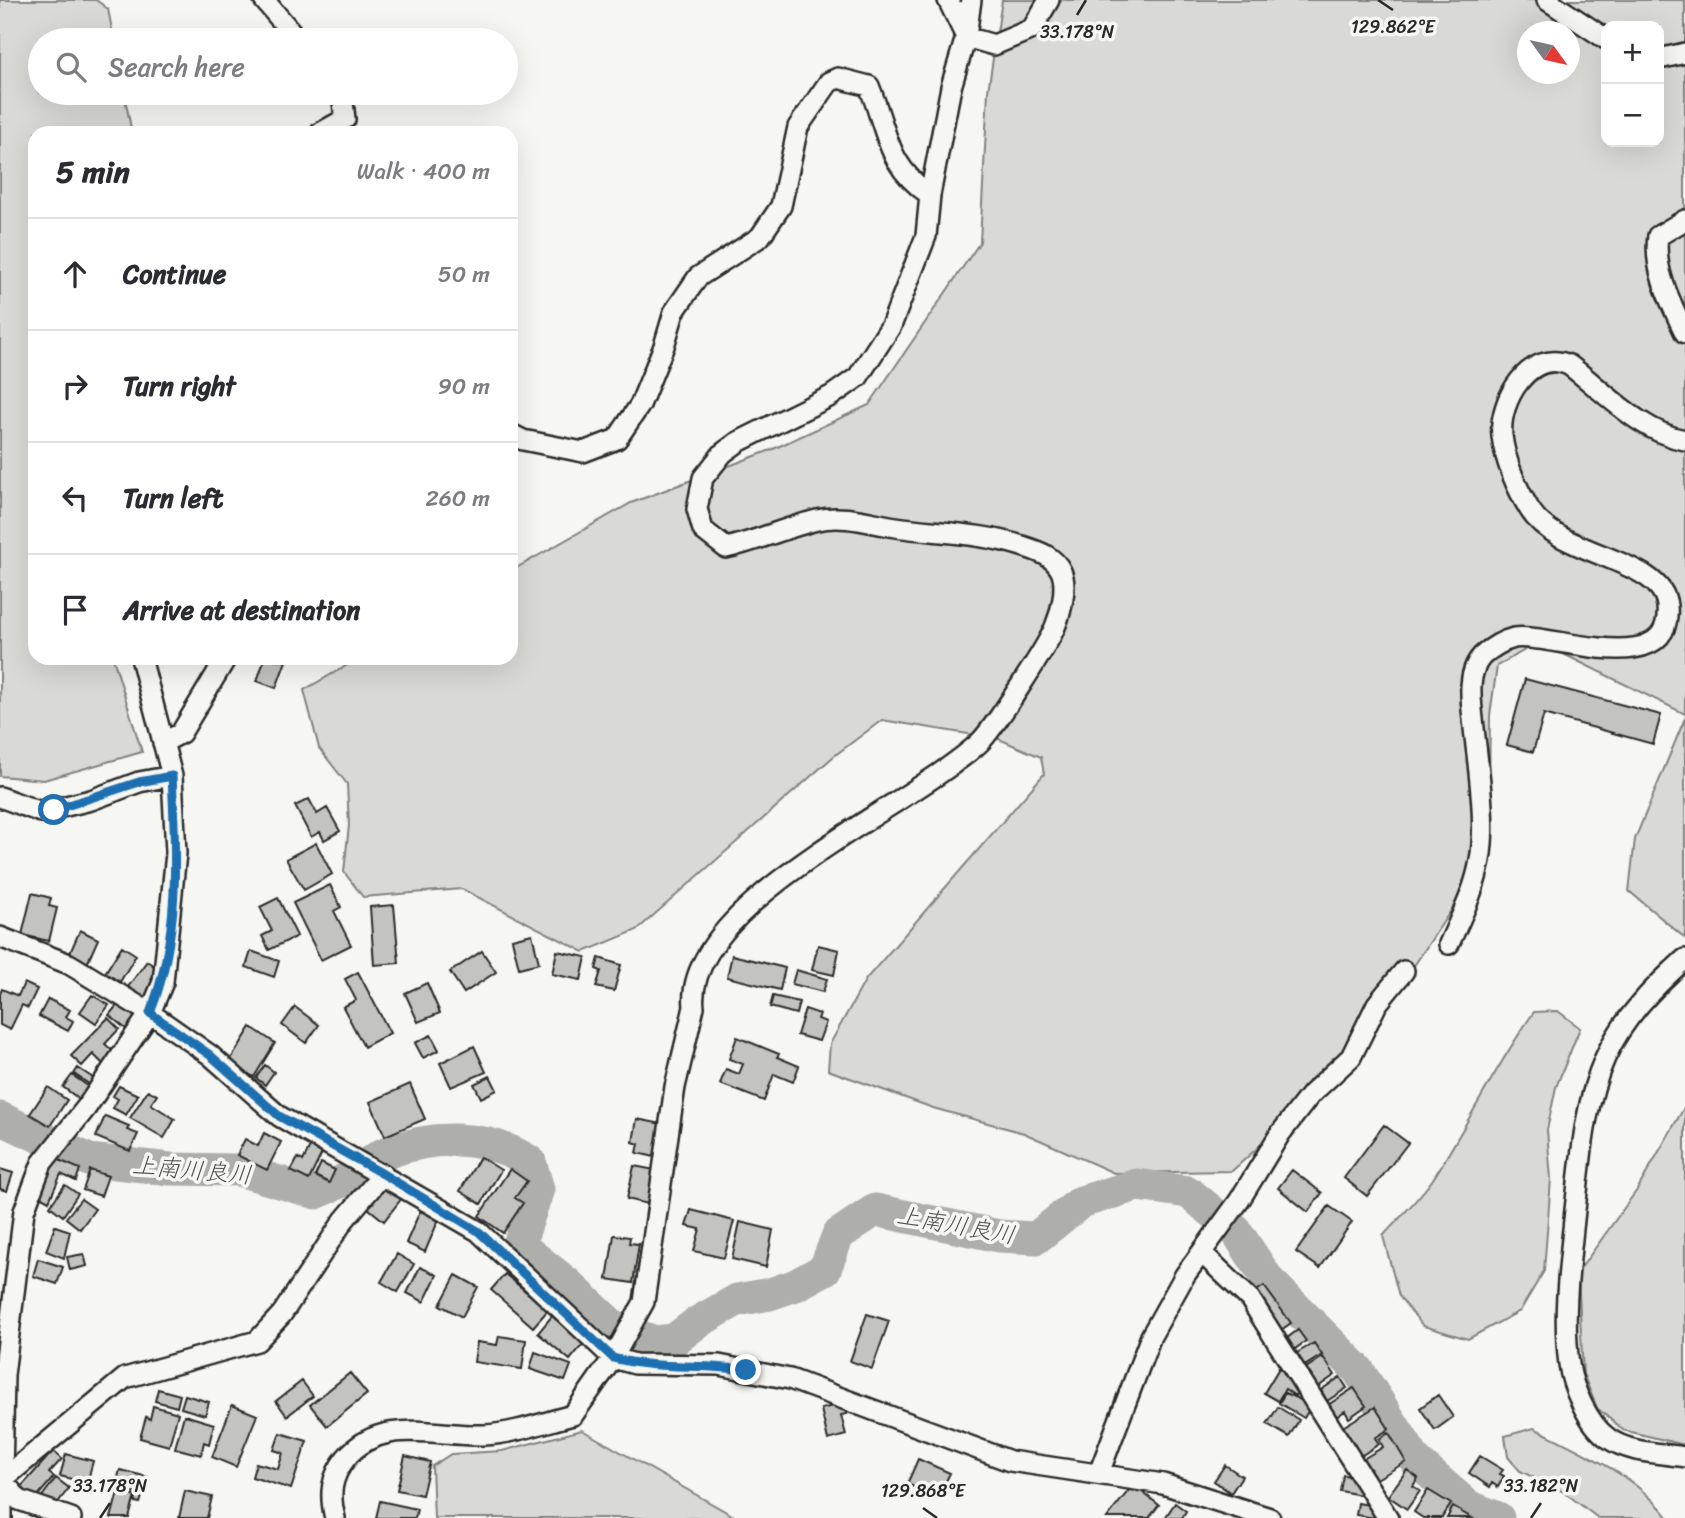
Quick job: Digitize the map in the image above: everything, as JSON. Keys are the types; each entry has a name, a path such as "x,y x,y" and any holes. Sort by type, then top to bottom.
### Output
{"street":[{"path":"264,0 288,28"},
{"path":"948,0 966,37 994,45 1032,29 1049,0"},
{"path":"335,1518 330,1497 333,1478 345,1459 364,1441 383,1434 409,1430 485,1435 573,1415 618,1351 644,1302 675,1087 694,1007 693,994 700,964 719,934 782,878 956,763 982,740 1054,629 1062,605 1062,572 1047,554 1009,542 893,527 856,519 819,520 726,548 703,530 697,509 703,478 723,453 738,442 831,396 858,377 891,326 926,236 930,195 951,87 966,37 971,0"},
{"path":"1547,0 1601,35"},
{"path":"1664,58 1685,53"},
{"path":"518,438 583,452 618,439 640,405 664,346 674,312 698,277 760,237 781,206 798,127 829,82 838,78 869,86 893,158 914,184 930,195"},
{"path":"332,126 345,119 343,105"},
{"path":"1685,220 1658,236 1656,251 1668,294 1685,333"},
{"path":"1449,944 1471,894 1481,858 1480,791 1471,682 1478,662 1497,645 1515,638 1547,639 1602,650 1647,644 1664,627 1668,609 1665,593 1656,581 1576,547 1551,533 1530,512 1508,463 1502,435 1503,414 1526,373 1540,363 1555,359 1569,365 1646,424 1674,438 1685,440"},
{"path":"2,1518 4,1375 24,1211 42,1163 86,1108 150,1013 163,982 176,853 172,776 143,665"},
{"path":"163,743 181,733 222,665"},
{"path":"0,797 41,812 91,800 139,782 172,776"},
{"path":"0,936 69,964 150,1013 210,1055 279,1116 383,1174 485,1237 635,1364 719,1365 790,1379 1010,1461 1163,1484 1270,1518"},
{"path":"1685,959 1641,1003 1605,1058 1584,1131 1565,1302 1569,1365 1574,1386 1595,1424 1608,1439 1626,1447 1685,1457"},
{"path":"1099,1473 1151,1336 1185,1275 1280,1134 1311,1094 1352,1057 1377,1004 1404,971"},
{"path":"2,1480 125,1378 257,1340 282,1314 344,1220 383,1174"},
{"path":"1202,1253 1250,1299 1388,1518"},
{"path":"2,1480 19,1500 71,1518"}],"shaded area":[{"path":"0,0 96,0 108,9 112,28 28,28 28,105 126,105 131,126 28,126 28,665 115,665 142,752 44,780 0,776"},
{"path":"1002,0 1685,0 1685,714 1539,642 1497,666 1490,715 1488,855 1345,1069 1232,1171 1114,1173 1024,1133 933,1108 828,1070 830,1044 866,979 1044,774 1041,757 999,739 882,720 834,756 637,930 584,952 462,889 363,897 344,872 349,825 347,784 319,748 304,690 348,665 518,665 518,567 631,503 771,450 869,405 980,242 988,91"},
{"path":"1685,718 1685,938 1629,891 1635,839"},
{"path":"1558,1011 1580,1028 1556,1087 1547,1130 1551,1179 1544,1271 1520,1311 1468,1339 1423,1326 1399,1296 1383,1236 1433,1179 1534,1012"},
{"path":"1685,1106 1685,1445 1623,1430 1597,1408 1583,1374 1578,1272 1637,1190"},
{"path":"1534,1428 1624,1477 1669,1518 1598,1518 1564,1492 1520,1471 1508,1457 1505,1436"},
{"path":"582,1430 737,1518 434,1518 432,1466 451,1454 502,1451"}],"building":[{"path":"263,665 285,665 276,688 257,681"},
{"path":"1525,679 1661,715 1653,744 1544,714 1533,752 1507,745"},
{"path":"309,799 317,814 327,808 340,831 324,840 320,832 311,837 295,806"},
{"path":"316,843 332,874 304,890 286,859"},
{"path":"330,885 341,907 334,911 351,945 321,960 293,903"},
{"path":"32,893 51,898 49,906 57,908 49,941 22,935"},
{"path":"278,898 297,936 269,950 262,936 272,931 260,907"},
{"path":"394,905 399,963 374,965 370,907"},
{"path":"80,930 98,939 87,964 69,955"},
{"path":"532,934 539,963 519,968 512,939"},
{"path":"818,945 839,950 834,975 812,970"},
{"path":"122,946 136,955 120,982 105,973"},
{"path":"251,951 279,961 274,977 246,967"},
{"path":"482,951 496,972 464,993 450,972"},
{"path":"557,951 586,957 581,980 552,974"},
{"path":"732,955 785,968 780,990 727,977"},
{"path":"599,958 621,965 614,991 596,987 601,971 596,969"},
{"path":"147,961 158,969 151,979 158,984 145,1000 128,987"},
{"path":"796,970 827,979 823,992 792,984"},
{"path":"358,972 390,1033 364,1047 343,1007 356,1000 345,979"},
{"path":"24,983 37,989 28,1008 22,1005 10,1030 0,1025 0,994 2,989 18,996"},
{"path":"427,983 440,1013 418,1022 405,993"},
{"path":"92,995 109,1005 96,1023 80,1012"},
{"path":"773,996 799,1002 796,1014 770,1007"},
{"path":"48,999 70,1010 66,1017 73,1021 68,1031 39,1016"},
{"path":"118,1004 135,1017 126,1029 109,1015"},
{"path":"295,1007 319,1025 306,1043 282,1025"},
{"path":"805,1009 820,1014 818,1019 826,1022 819,1041 797,1035"},
{"path":"108,1018 119,1029 105,1044 114,1052 103,1064 93,1054 82,1066 71,1056"},
{"path":"251,1027 275,1043 254,1077 229,1062"},
{"path":"431,1035 439,1050 423,1058 415,1043"},
{"path":"737,1037 779,1054 777,1057 799,1066 793,1082 774,1074 764,1101 720,1084 726,1069 739,1074 743,1064 729,1059"},
{"path":"474,1046 486,1072 451,1087 440,1063"},
{"path":"265,1065 274,1072 265,1085 256,1078"},
{"path":"78,1068 96,1080 92,1086 74,1074"},
{"path":"72,1075 92,1089 83,1102 63,1087"},
{"path":"490,1076 497,1090 481,1098 474,1084"},
{"path":"410,1084 425,1119 385,1136 370,1102"},
{"path":"119,1086 138,1095 126,1115 113,1108 118,1099 113,1096"},
{"path":"48,1087 67,1100 50,1126 30,1114"},
{"path":"148,1090 157,1095 151,1104 175,1119 164,1138 130,1118"},
{"path":"105,1116 129,1126 127,1130 138,1134 130,1151 96,1137"},
{"path":"637,1119 662,1124 655,1157 637,1153 639,1144 633,1142"},
{"path":"1384,1125 1408,1143 1367,1196 1344,1178"},
{"path":"264,1133 281,1142 267,1170 237,1155 245,1139 258,1146"},
{"path":"311,1145 323,1151 309,1180 291,1171 298,1158 303,1161"},
{"path":"480,1157 501,1170 481,1204 460,1191"},
{"path":"54,1158 80,1169 76,1181 61,1174 49,1201 38,1195"},
{"path":"321,1163 335,1170 329,1183 315,1176"},
{"path":"634,1166 655,1170 648,1204 627,1199"},
{"path":"0,1169 13,1173 7,1191 0,1189"},
{"path":"510,1169 527,1181 515,1198 523,1203 503,1233 479,1216"},
{"path":"90,1170 108,1176 101,1196 83,1190"},
{"path":"1292,1170 1322,1193 1308,1212 1278,1188"},
{"path":"65,1185 78,1194 63,1216 50,1206"},
{"path":"386,1185 402,1198 384,1221 368,1208"},
{"path":"81,1199 95,1209 80,1229 66,1218"},
{"path":"1329,1206 1352,1222 1320,1268 1296,1252"},
{"path":"691,1210 734,1221 724,1258 694,1251 700,1229 686,1226"},
{"path":"420,1211 439,1219 425,1252 406,1243"},
{"path":"740,1222 773,1230 766,1267 732,1259"},
{"path":"55,1226 70,1231 64,1258 46,1251"},
{"path":"614,1235 630,1237 629,1243 639,1244 633,1283 607,1279"},
{"path":"84,1254 87,1266 70,1270 67,1257"},
{"path":"397,1254 414,1264 398,1292 381,1282"},
{"path":"38,1259 63,1267 57,1284 33,1276"},
{"path":"420,1267 437,1275 424,1302 407,1293"},
{"path":"505,1274 548,1310 533,1327 491,1290"},
{"path":"456,1275 478,1287 462,1317 440,1305"},
{"path":"1264,1286 1291,1323 1278,1332 1252,1294"},
{"path":"867,1314 889,1321 872,1369 850,1361"},
{"path":"552,1316 584,1343 570,1360 538,1333"},
{"path":"1298,1330 1306,1341 1291,1352 1283,1341"},
{"path":"499,1336 526,1340 522,1369 474,1362 477,1342 497,1345"},
{"path":"1314,1343 1322,1355 1303,1367 1295,1354"},
{"path":"535,1352 571,1365 565,1381 530,1369"},
{"path":"1323,1357 1335,1375 1315,1389 1303,1370"},
{"path":"1279,1368 1295,1378 1300,1388 1295,1396 1285,1389 1278,1401 1264,1393"},
{"path":"350,1373 367,1394 327,1426 310,1405"},
{"path":"1340,1377 1347,1388 1327,1401 1321,1390"},
{"path":"302,1381 313,1396 287,1416 276,1401"},
{"path":"1354,1388 1366,1406 1349,1418 1345,1411 1336,1417 1328,1405"},
{"path":"158,1389 180,1395 177,1407 155,1401"},
{"path":"1285,1393 1312,1405 1304,1418 1279,1403"},
{"path":"185,1395 209,1402 205,1415 181,1408"},
{"path":"1438,1395 1453,1417 1435,1430 1420,1408"},
{"path":"845,1403 847,1414 841,1415 846,1435 828,1440 821,1409"},
{"path":"232,1405 257,1415 236,1467 212,1457"},
{"path":"153,1406 178,1413 169,1446 140,1438 146,1417 150,1419"},
{"path":"1278,1407 1299,1420 1289,1437 1267,1424"},
{"path":"1375,1407 1389,1429 1375,1438 1379,1444 1359,1457 1341,1428"},
{"path":"184,1415 214,1424 209,1444 204,1442 201,1455 175,1448"},
{"path":"280,1433 307,1441 291,1489 252,1477 256,1463 278,1469 283,1453 274,1450"},
{"path":"1389,1433 1406,1462 1375,1480 1363,1459 1383,1447 1379,1439"},
{"path":"53,1451 62,1459 49,1473 54,1477 35,1499 21,1487"},
{"path":"66,1454 93,1461 87,1483 60,1476"},
{"path":"405,1456 430,1462 422,1495 397,1490"},
{"path":"1480,1456 1503,1470 1500,1474 1504,1476 1498,1487 1492,1483 1490,1487 1469,1473"},
{"path":"918,1459 950,1473 941,1492 930,1488 928,1493 907,1484"},
{"path":"1225,1465 1242,1476 1231,1493 1214,1481"},
{"path":"120,1470 148,1477 140,1503 135,1502 137,1494 115,1488"},
{"path":"1407,1470 1418,1478 1413,1486 1420,1491 1407,1509 1388,1496"},
{"path":"1343,1475 1358,1477 1362,1486 1361,1495 1340,1491"},
{"path":"56,1478 69,1488 53,1509 40,1499"},
{"path":"1133,1485 1159,1505 1149,1518 1107,1518"},
{"path":"1428,1490 1451,1504 1442,1518 1423,1518 1414,1512"},
{"path":"185,1491 212,1497 207,1518 179,1518"},
{"path":"118,1492 135,1496 129,1518 111,1518"},
{"path":"380,1501 417,1509 415,1518 376,1518"},
{"path":"1175,1503 1186,1511 1182,1518 1165,1518"},
{"path":"1358,1503 1378,1507 1376,1518 1356,1515"},
{"path":"1453,1507 1472,1518 1447,1518"}],"waterway":[{"name":"上南川良川","path":"0,1118 89,1160 170,1169 239,1170 316,1193 350,1177 381,1155 404,1147 460,1140 496,1146 530,1162 538,1189 519,1245 569,1285 614,1327 655,1342 674,1340 698,1322 737,1300 770,1294 796,1285 825,1269 838,1235 875,1210 999,1236 1036,1238 1081,1202 1137,1185 1188,1192 1236,1231 1269,1281 1358,1370 1416,1461 1468,1506 1498,1518"}],"route":[{"path":"54,810 139,782 172,776 176,853 168,947 163,982 150,1013 210,1055 279,1116 478,1231 613,1358 635,1364 719,1365 746,1370"}]}
